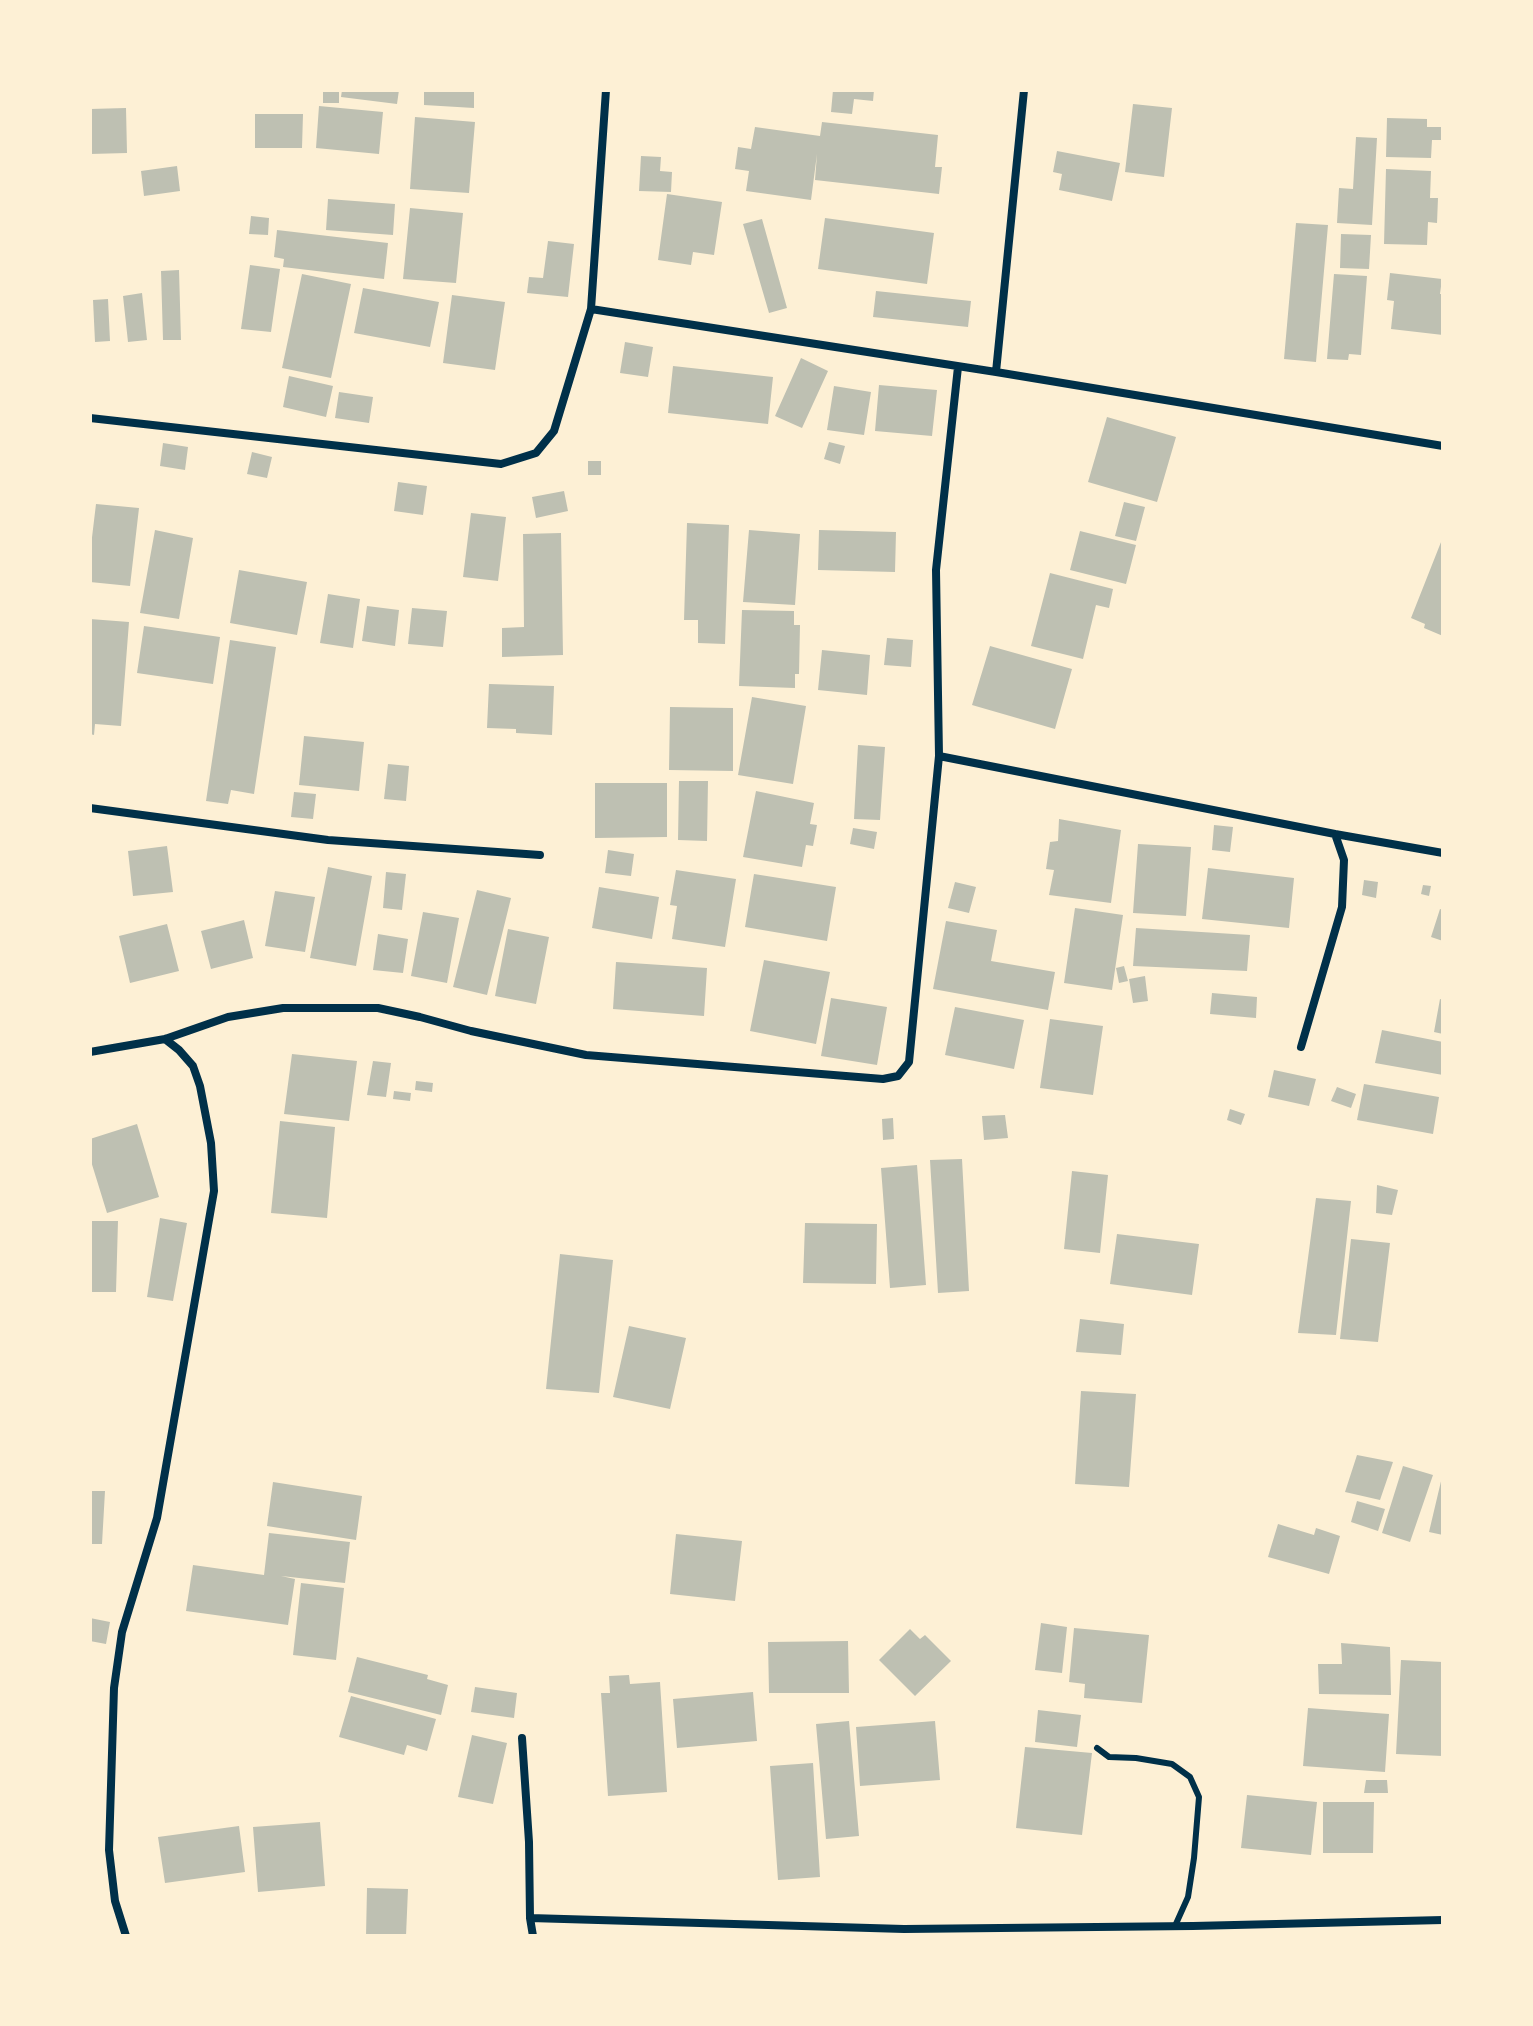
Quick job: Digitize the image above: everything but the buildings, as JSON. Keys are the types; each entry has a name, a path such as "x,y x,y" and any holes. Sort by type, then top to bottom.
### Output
{"street":[{"path":"90,418 501,464 536,453 554,431 591,309 606,90"},
{"path":"996,372 1024,90"},
{"path":"591,309 1443,446"},
{"path":"90,1052 165,1039 228,1017 283,1008 378,1008 586,1055 883,1079 898,1076 909,1062 939,756 936,570 958,367"},
{"path":"939,756 1443,853"},
{"path":"90,808 328,840 540,855"},
{"path":"1301,1047 1342,907 1344,860 1335,834"},
{"path":"126,1936 115,1901 109,1850 114,1688 122,1632 157,1518 214,1191 211,1143 200,1086 193,1066 165,1039"},
{"path":"522,1738 533,1936"},
{"path":"530,1918 904,1929 1443,1920"}],"lane":[{"path":"1097,1748 1109,1757 1172,1764 1190,1777 1199,1797 1188,1897 1175,1926"}]}
